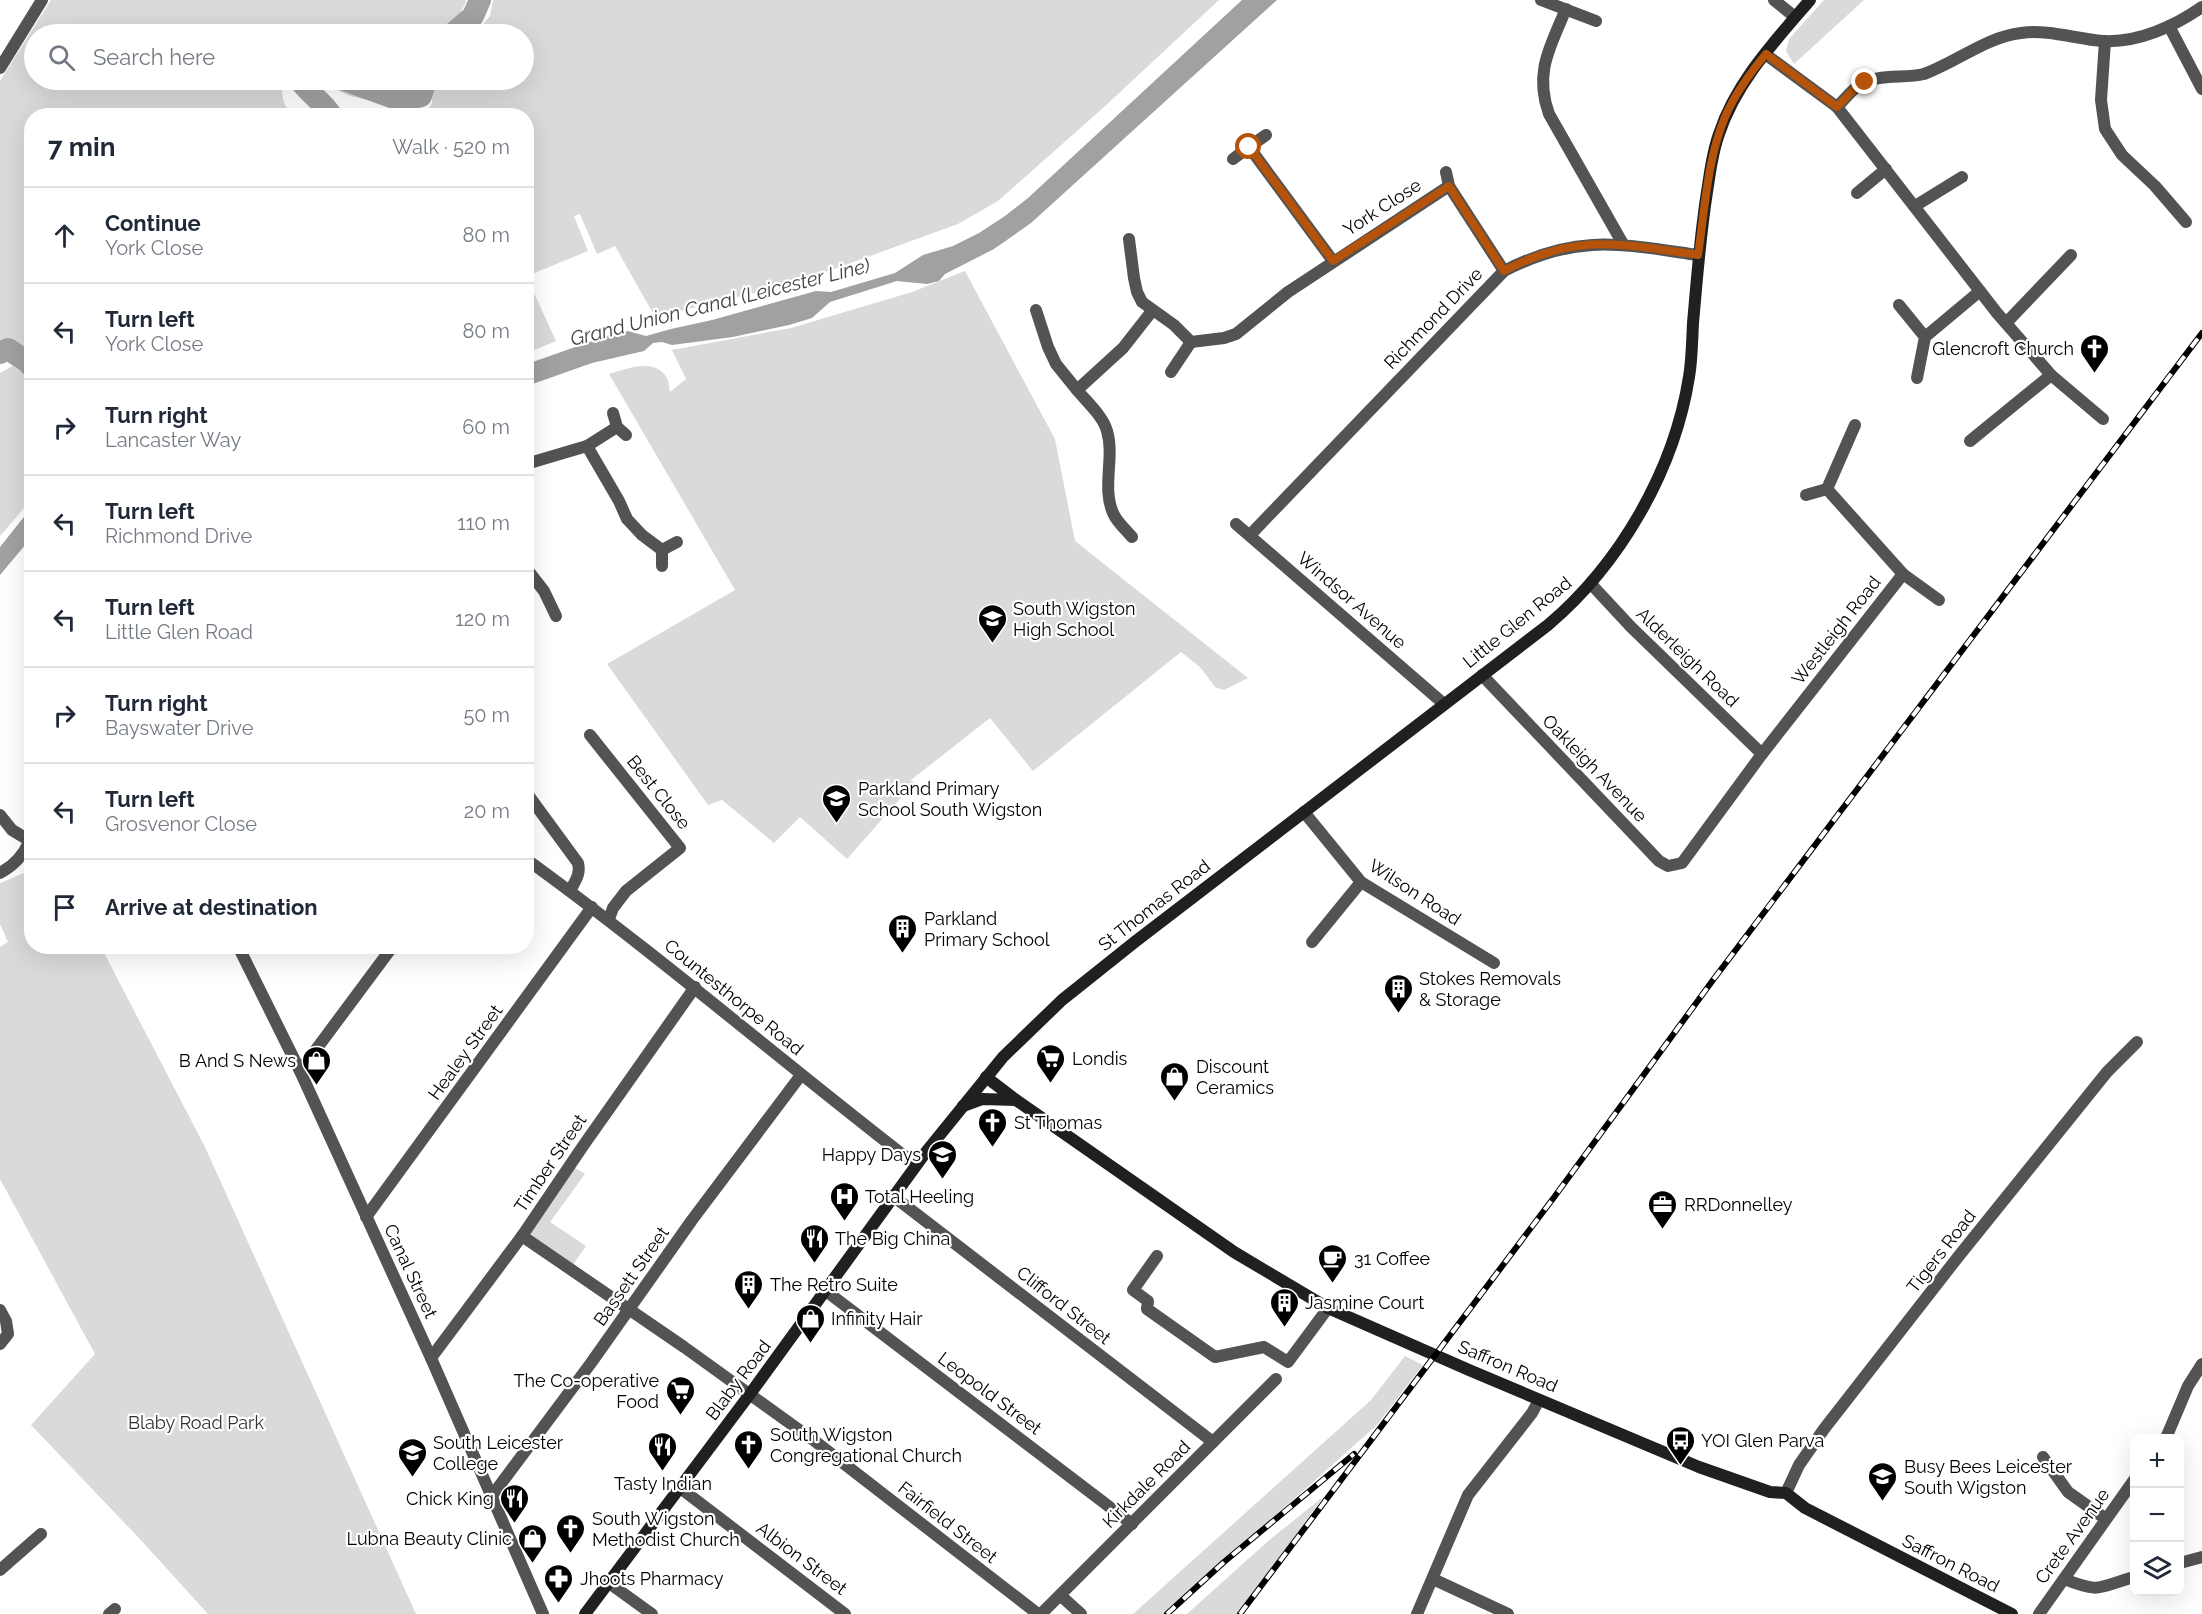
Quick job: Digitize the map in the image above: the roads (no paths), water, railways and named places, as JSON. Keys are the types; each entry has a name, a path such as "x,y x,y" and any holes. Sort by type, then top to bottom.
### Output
{"main road":[{"name":"Little Glen Road","path":"1444,704 1548,625 1590,584 1640,512 1654,485 1675,432 1690,376 1698,255 1710,171 1718,135 1738,92 1810,0"},
{"name":"St Thomas Road","path":"916,1165 959,1108 1003,1057 1062,1000 1444,704"},
{"name":"Saffron Road","path":"986,1077 1234,1252 1328,1308 1699,1467 1770,1492 1786,1493 1805,1508 2012,1614"},
{"path":"959,1108 982,1099 1016,1100"},
{"name":"Blaby Road","path":"585,1614 750,1394 916,1165"}],"street":[{"path":"27,24 42,0"},
{"path":"1542,0 1596,21"},
{"path":"1774,0 1795,17"},
{"path":"1837,107 1853,90 1865,82 1877,78 1909,78 1924,74 2010,35 2042,32 2105,41 2137,37 2169,26 2202,7"},
{"path":"1566,9 1542,71 1542,92 1549,114 1623,244"},
{"path":"2169,26 2202,88"},
{"path":"0,68 24,29"},
{"path":"2105,41 2101,100 2105,129 2122,155 2155,186 2186,222"},
{"path":"1766,54 1837,107 1980,291 2050,375 2103,419"},
{"path":"1233,159 1266,135"},
{"name":"York Close","path":"1249,147 1333,261 1449,186"},
{"path":"1857,194 1886,169"},
{"path":"1446,172 1449,186 1504,271"},
{"path":"1915,207 1962,177"},
{"path":"1129,239 1137,292 1142,302 1174,325 1191,342"},
{"name":"Richmond Drive","path":"1250,535 1504,271 1536,255 1588,243 1623,244 1698,255"},
{"path":"2006,323 2072,255"},
{"path":"1171,372 1191,342 1224,338 1236,334 1288,292 1333,261"},
{"path":"1917,378 1925,337 1980,291"},
{"path":"1899,305 1925,337"},
{"path":"1036,310 1056,364 1107,429 1109,498 1119,522 1132,537"},
{"path":"1077,390 1123,348 1152,311"},
{"path":"1970,441 2050,375"},
{"path":"534,462 587,446 622,431 613,413"},
{"path":"1806,495 1827,489 1855,425"},
{"path":"587,446 627,519 642,536 662,550"},
{"name":"Westleigh Road","path":"1688,855 1762,754 1903,573 1827,489"},
{"name":"Windsor Avenue","path":"1236,524 1444,704"},
{"path":"662,550 677,542"},
{"path":"662,550 662,566"},
{"path":"1903,573 1939,600"},
{"path":"534,578 544,591 556,616"},
{"name":"Alderleigh Road","path":"1590,584 1762,754"},
{"name":"Oakleigh Avenue","path":"1482,675 1659,861 1673,866 1682,863 1688,855"},
{"name":"Best Close","path":"590,735 680,848 626,891 613,908 609,919"},
{"path":"534,803 578,863 580,869 578,876 570,891"},
{"name":"Wilson Road","path":"1304,812 1361,882 1494,963"},
{"path":"0,815 12,830 24,838"},
{"path":"0,873 18,859 24,850"},
{"name":"Countesthorpe Road","path":"534,865 609,919 801,1076 916,1165"},
{"path":"1312,942 1361,882"},
{"name":"Healey Street","path":"366,1217 592,907"},
{"name":"Canal Street","path":"242,954 300,1071 431,1358 543,1614"},
{"path":"300,1071 387,954"},
{"name":"Timber Street","path":"431,1358 522,1236 695,987"},
{"name":"Tigers Road","path":"1786,1493 1799,1465 1824,1429 2100,1080 2137,1042"},
{"name":"Bassett Street","path":"491,1497 591,1363 692,1220 801,1076"},
{"name":"Clifford Street","path":"893,1196 1213,1442"},
{"name":"Fairfield Street","path":"522,1236 816,1442 1040,1614"},
{"path":"1156,1256 1133,1290 1148,1301 1147,1309 1215,1357 1263,1347 1288,1362 1328,1308"},
{"name":"Leopold Street","path":"825,1291 1132,1524"},
{"path":"0,1310 6,1321 8,1334 0,1344"},
{"path":"2168,1434 2188,1386 2202,1364"},
{"name":"Kirkdale Road","path":"1040,1614 1276,1379"},
{"path":"1417,1614 1468,1495 1532,1413 1539,1400"},
{"path":"2043,1457 2068,1492 2106,1519"},
{"name":"Crete Avenue","path":"2039,1614 2130,1486"},
{"name":"Albion Street","path":"679,1487 845,1614"},
{"path":"0,1570 41,1534"},
{"path":"2184,1562 2202,1557"},
{"path":"2064,1579 2089,1589 2105,1587 2130,1578"},
{"path":"1433,1579 1508,1614"},
{"path":"609,1582 652,1614"},
{"path":"1059,1595 1081,1614"}],"waterway":[{"path":"464,24 473,16 480,0"},
{"path":"308,90 326,108"},
{"path":"372,90 402,101 421,96 423,90"},
{"path":"0,353 8,349 24,360"}],"railway":[{"path":"1240,1614 1555,1196 1713,980 2202,333"},
{"path":"1167,1614 1224,1562 1354,1454"}],"place":[{"name":"Glencroft Church","path":"2095,374"},
{"name":"South Wigston High School","path":"992,644"},
{"name":"Parkland Primary School South Wigston","path":"837,824"},
{"name":"Parkland Primary School","path":"903,954"},
{"name":"Stokes Removals & Storage","path":"1398,1014"},
{"name":"Londis","path":"1051,1084"},
{"name":"B And S News","path":"317,1086"},
{"name":"Discount Ceramics","path":"1175,1102"},
{"name":"St Thomas","path":"993,1148"},
{"name":"Happy Days","path":"942,1180"},
{"name":"Total Heeling","path":"844,1222"},
{"name":"RRDonnelley","path":"1663,1230"},
{"name":"The Big China","path":"814,1264"},
{"name":"31 Coffee","path":"1333,1284"},
{"name":"The Retro Suite","path":"749,1310"},
{"name":"Jasmine Court","path":"1284,1328"},
{"name":"Infinity Hair","path":"810,1344"},
{"name":"The Co-operative Food","path":"680,1416"},
{"name":"YOI Glen Parva","path":"1680,1466"},
{"name":"South Wigston Congregational Church","path":"749,1470"},
{"name":"Tasty Indian","path":"663,1472"},
{"name":"South Leicester College","path":"412,1478"},
{"name":"Busy Bees Leicester South Wigston","path":"1883,1502"},
{"name":"Chick King","path":"515,1524"},
{"name":"South Wigston Methodist Church","path":"571,1554"},
{"name":"Lubna Beauty Clinic","path":"533,1564"},
{"name":"Jhoots Pharmacy","path":"559,1604"}],"water label":[{"name":"Grand Union Canal (Leicester Line)","path":"720,302"}],"park label":[{"name":"Blaby Road Park","path":"196,1422"}]}
